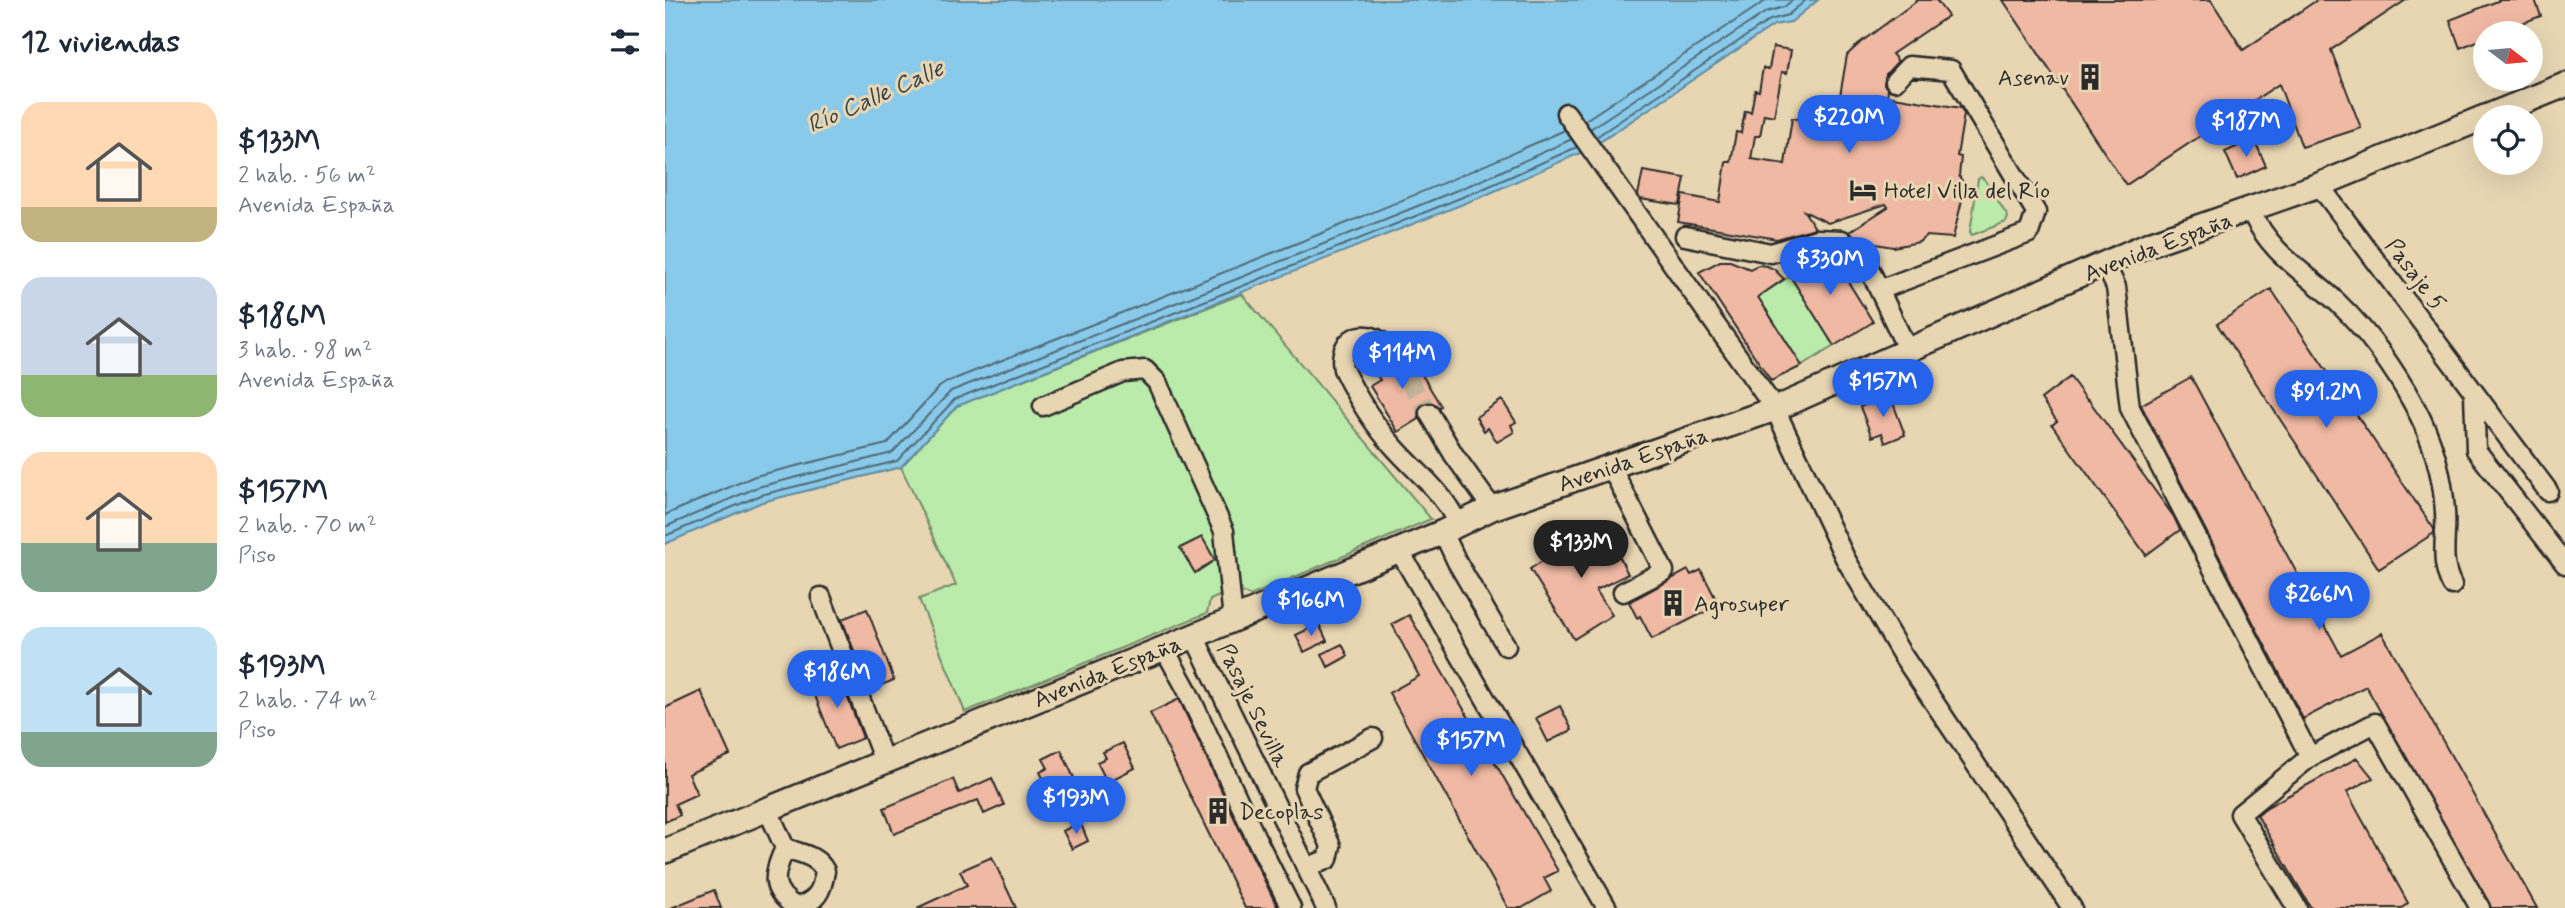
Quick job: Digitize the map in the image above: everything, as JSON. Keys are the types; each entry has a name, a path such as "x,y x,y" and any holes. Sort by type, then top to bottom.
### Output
{"main road":[{"name":"Avenida España","path":"2515,105 2565,85"},
{"name":"Avenida España","path":"665,851 1233,620 1492,508 1775,409 2149,244 2251,211 2473,122"}],"street":[{"path":"1879,290 2029,233 2036,212 1951,70 1909,66 1895,81"},
{"path":"1566,113 1775,409 1852,570 1901,653 2072,908"},
{"name":"Pasaje 5","path":"2319,185 2548,491"},
{"path":"2251,211 2264,236 2277,252 2338,303 2367,335 2416,408 2439,471 2446,533 2442,557 2452,585"},
{"path":"1685,236 1771,253 1816,239 1842,240 1869,268 1908,351"},
{"path":"2105,264 2116,287 2130,408 2310,757"},
{"path":"1393,355 1381,339 1366,335 1358,337 1346,346 1343,369 1373,422 1397,451 1434,487 1450,528 1458,562 1507,646"},
{"path":"1043,407 1123,372 1145,370 1157,382 1224,531 1233,620"},
{"path":"2474,393 2476,450 2565,564"},
{"path":"1429,413 1454,455 1492,508"},
{"path":"1611,467 1664,571 1623,592"},
{"path":"1399,550 1607,908"},
{"path":"821,597 884,761"},
{"name":"Pasaje Sevilla","path":"1193,636 1326,908"},
{"path":"1164,648 1186,688 1291,908"},
{"path":"2297,908 2240,814 2310,757 2375,723 2480,908"},
{"path":"1306,869 1328,859 1331,846 1304,788 1308,773 1373,738"},
{"path":"767,808 785,848"}],"green space":[{"path":"1981,177 2008,217 2006,222 1972,235 1970,232 1978,179"},
{"path":"1790,276 1834,346 1802,366 1758,297"},
{"path":"1242,294 1431,519 1250,596 1235,589 1210,600 1207,613 965,712 919,599 956,585 901,467 957,406"}],"water":[{"name":"Río Calle Calle","path":"665,0 1818,0 1791,22 1774,25 1591,148 1488,194 957,406 901,467 762,502 665,544"}],"building":[{"path":"1918,0 1936,0 1948,16 1892,54 1898,61 1886,74 1884,84 1888,90 1887,96 1961,108 1964,114 1957,156 1961,157 1959,176 1968,190 1962,200 1953,238 1926,236 1919,242 1893,247 1863,242 1849,232 1888,207 1886,204 1828,223 1804,211 1815,228 1777,239 1678,222 1683,195 1720,202 1726,162 1731,162 1736,132 1741,133 1745,111 1751,112 1755,90 1759,91 1763,68 1769,69 1773,47 1791,50 1787,73 1782,72 1774,116 1764,114 1760,136 1755,136 1751,159 1785,164 1792,118 1835,125 1847,55"},
{"path":"2003,0 2211,0 2243,50 2317,0 2406,0 2331,50 2361,128 2302,147 2279,84 2126,185"},
{"path":"2500,0 2535,0 2541,16 2528,21 2473,21 2473,43 2460,48 2450,20"},
{"path":"2254,139 2266,166 2237,179 2225,152"},
{"path":"1643,171 1685,178 1680,205 1640,199 1638,195"},
{"path":"1829,251 1873,322 1834,346 1787,271 1818,252"},
{"path":"1720,261 1730,261 1750,269 1758,265 1767,266 1784,279 1758,297 1802,366 1771,381 1699,272"},
{"path":"2271,289 2434,529 2434,533 2379,569 2217,324"},
{"path":"1405,347 1441,406 1430,402 1423,404 1418,412 1419,419 1398,432 1370,386 1380,380 1372,368 1383,361 1389,366 1399,364 1404,359 1402,349"},
{"path":"2070,377 2174,517 2180,530 2146,555 2052,425 2057,421 2041,399"},
{"path":"2191,377 2341,655 2382,633 2537,908 2491,908 2366,686 2303,719 2141,405"},
{"path":"1890,395 1905,435 1885,443 1882,433 1872,437 1860,407"},
{"path":"1502,400 1516,422 1511,425 1514,432 1497,442 1488,428 1484,431 1476,417"},
{"path":"1605,527 1628,574 1596,590 1612,615 1574,639 1530,569 1567,545"},
{"path":"1202,537 1215,560 1195,573 1180,548"},
{"name":"Agrosuper","path":"1688,570 1691,575 1701,570 1719,605 1652,639 1629,602"},
{"path":"867,609 894,680 869,690 842,619"},
{"path":"1409,615 1558,871 1544,878 1551,891 1522,908 1508,908 1389,693 1419,676 1392,624"},
{"path":"1319,624 1327,641 1304,652 1296,635"},
{"path":"1342,644 1348,656 1328,667 1322,654"},
{"path":"838,672 863,738 836,749 810,683"},
{"path":"701,691 730,755 688,774 697,794 675,804 680,815 665,822 665,708"},
{"name":"Decoplas","path":"1179,699 1278,908 1245,908 1150,713"},
{"path":"1560,706 1572,730 1548,742 1536,718"},
{"path":"1123,743 1135,768 1107,782 1097,762 1106,758 1103,752"},
{"path":"1061,750 1074,778 1049,790 1040,772 1048,768 1043,759"},
{"path":"2357,758 2373,778 2347,792 2408,903 2402,908 2311,908 2257,815"},
{"path":"992,778 1004,805 984,814 978,800 894,834 884,808 953,779 959,793"},
{"path":"1080,822 1088,841 1072,849 1063,831"},
{"path":"992,857 1016,908 917,908 967,885 960,871"},
{"path":"714,890 721,908 671,908"}],"tunnel":[{"path":"1393,355 1429,413"}],"place":[{"name":"Asenav","path":"2090,77"},
{"name":"Hotel Villa del Río","path":"1863,190"},
{"name":"Agrosuper","path":"1673,603"},
{"name":"Decoplas","path":"1218,811"}]}
